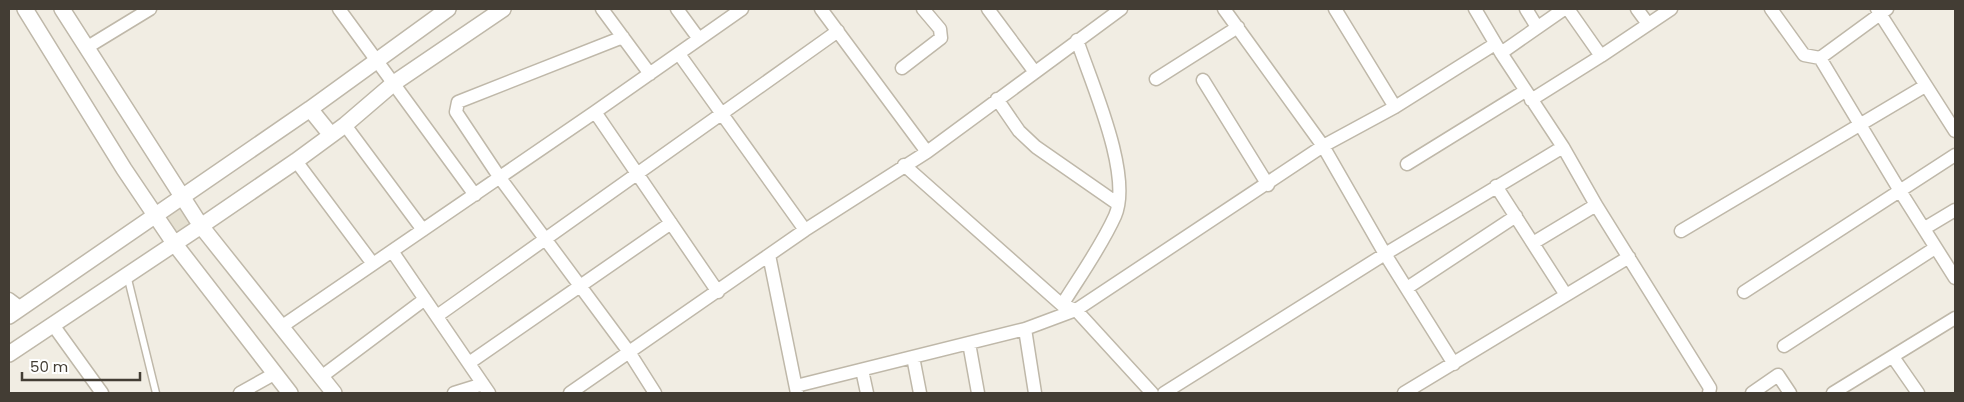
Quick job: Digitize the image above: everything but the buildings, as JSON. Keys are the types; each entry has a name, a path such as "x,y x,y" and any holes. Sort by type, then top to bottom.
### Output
{"street":[{"path":"24,9 174,243 290,393"},
{"path":"62,9 201,226 334,393"},
{"path":"86,48 150,9"},
{"path":"339,9 475,195"},
{"path":"13,308 156,217 378,61 448,9"},
{"path":"9,354 296,160 345,125 394,83 503,9"},
{"path":"602,9 650,74"},
{"path":"677,9 699,39"},
{"path":"281,328 680,54 742,9"},
{"path":"821,9 926,152"},
{"path":"902,68 941,38 940,29 923,9"},
{"path":"570,393 805,230 926,152 1121,9"},
{"path":"1224,9 1323,146 1385,254 1454,364"},
{"path":"1335,9 1394,107"},
{"path":"1475,9 1498,48 1563,147 1596,205 1710,388 1710,393"},
{"path":"1526,9 1537,28"},
{"path":"769,255 797,390 862,370 1025,329 1076,310 1268,185 1323,146 1537,28 1564,9"},
{"path":"1568,9 1601,56"},
{"path":"1637,9 1648,24"},
{"path":"1407,164 1601,56 1671,9"},
{"path":"1770,9 1804,55 1820,58 1900,191 1925,228 1935,248 1954,272"},
{"path":"993,10 1034,71"},
{"path":"1820,58 1881,10 1925,86 1955,131"},
{"path":"1156,79 1238,27"},
{"path":"437,316 637,173 723,115 838,31"},
{"path":"623,37 458,102 456,112 500,178 629,352 655,393"},
{"path":"1062,305 1115,215 1119,191 1114,147 1077,40"},
{"path":"680,54 805,230"},
{"path":"1203,80 1268,185"},
{"path":"1681,231 1862,126 1925,86"},
{"path":"997,99 1019,131 1036,147 1118,204"},
{"path":"310,109 331,135"},
{"path":"596,112 718,292"},
{"path":"345,125 423,230"},
{"path":"1164,393 1385,254 1563,147"},
{"path":"1744,292 1955,155"},
{"path":"296,160 373,264"},
{"path":"904,165 1062,305 1076,310 1152,393"},
{"path":"1496,186 1566,295"},
{"path":"1533,243 1596,205"},
{"path":"1925,228 1955,210"},
{"path":"1407,288 1516,216"},
{"path":"469,363 671,223"},
{"path":"1784,346 1935,248"},
{"path":"392,251 486,389 454,393"},
{"path":"1404,393 1629,257"},
{"path":"321,377 425,299"},
{"path":"1833,393 1955,318"},
{"path":"53,324 102,393"},
{"path":"1025,329 1035,393"},
{"path":"969,343 978,393"},
{"path":"1893,357 1918,393"},
{"path":"912,358 920,393"},
{"path":"862,370 867,393"},
{"path":"240,393 274,374"},
{"path":"1752,393 1778,375 1790,393"}],"lane":[{"path":"127,275 156,393"}],"shaded area":[{"path":"183,198 201,226 174,243 156,217"}]}
